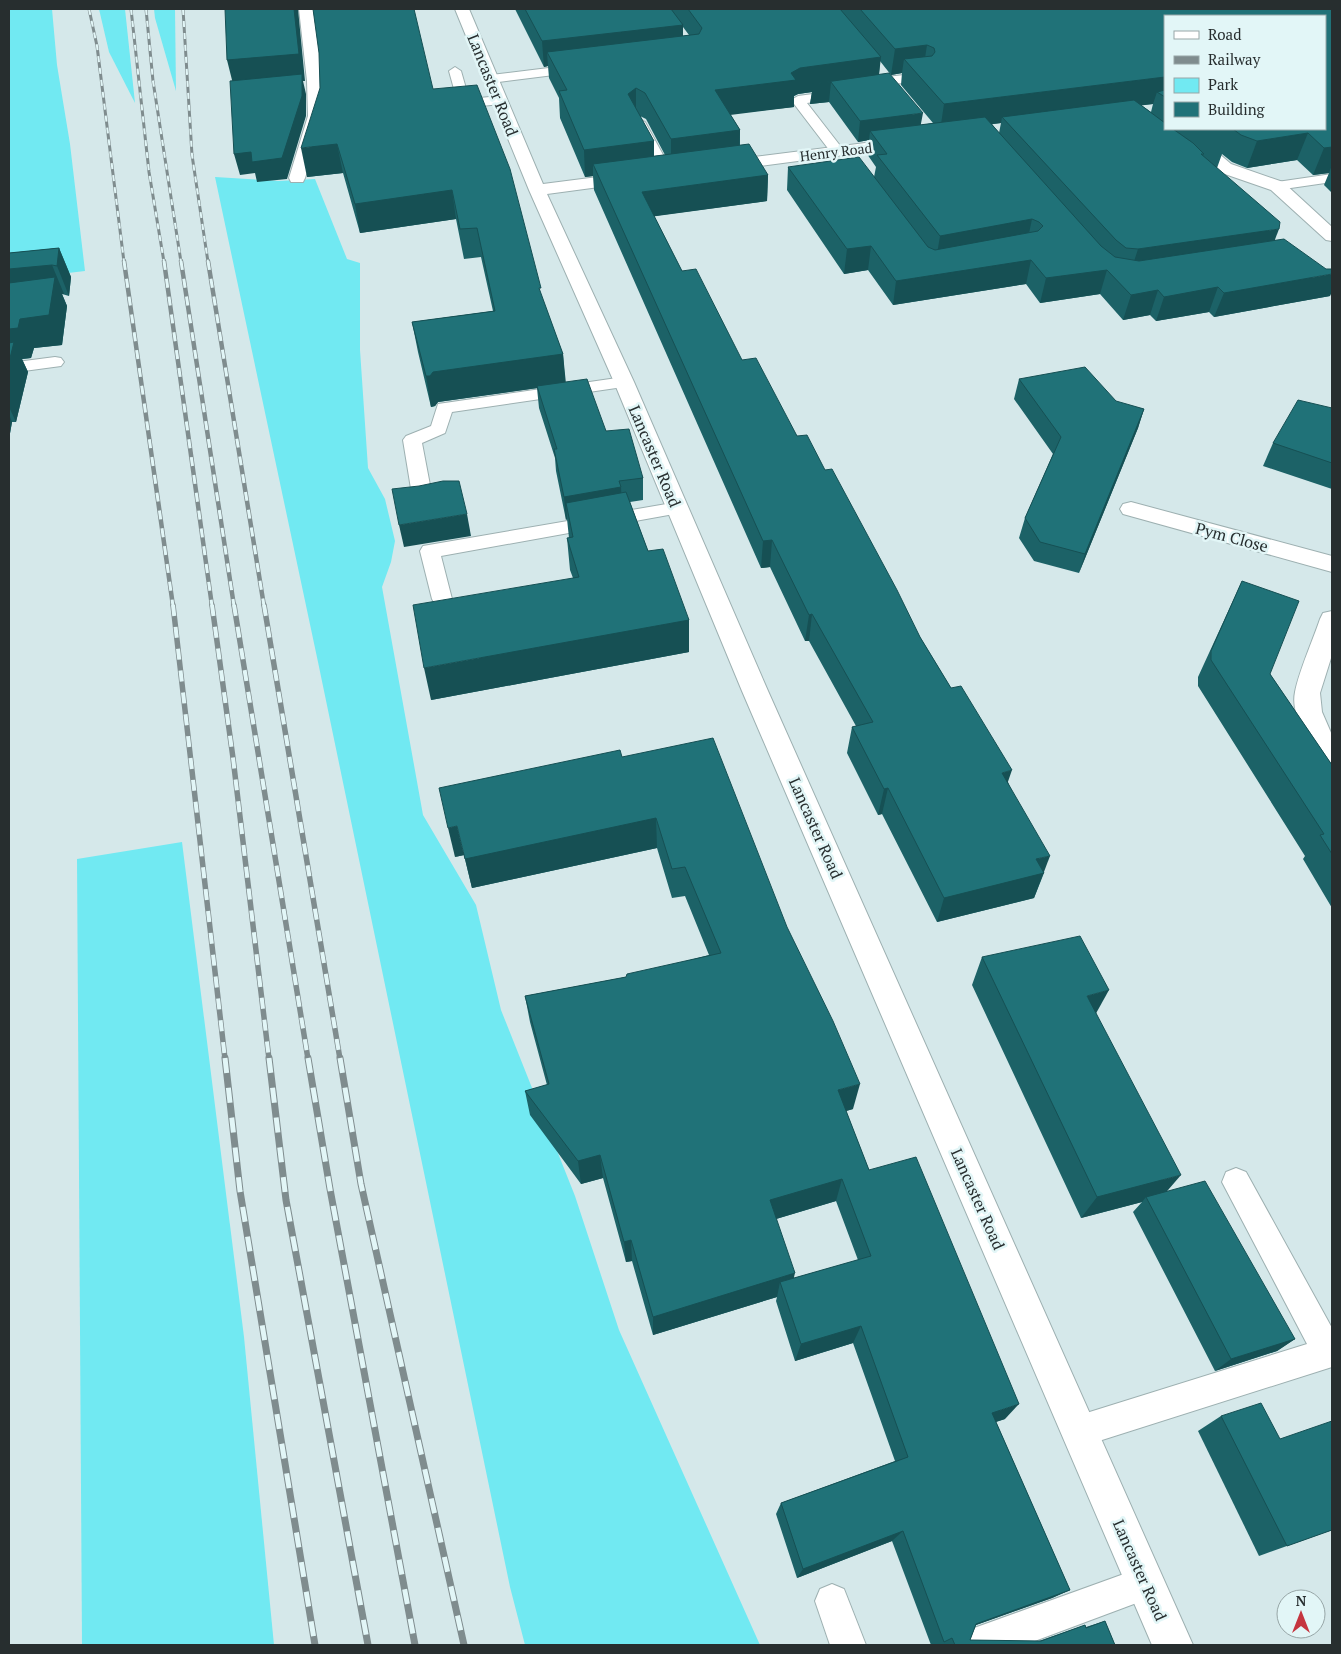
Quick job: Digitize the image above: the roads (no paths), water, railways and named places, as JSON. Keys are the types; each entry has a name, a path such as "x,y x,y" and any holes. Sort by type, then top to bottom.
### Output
{"street":[{"path":"297,178 316,116 315,87 306,9"},
{"name":"Lancaster Road","path":"462,9 536,190 624,382 763,709 1173,1645"},
{"path":"874,67 892,88"},
{"path":"296,88 315,87"},
{"path":"1182,130 1225,168 1277,186 1332,236"},
{"name":"Henry Road","path":"705,168 916,142"},
{"path":"536,190 686,171"},
{"name":"Pym Close","path":"1131,509 1332,564"},
{"path":"1332,619 1307,693 1310,712 1320,737 1332,755"}],"lane":[{"path":"491,79 589,67"},
{"path":"455,71 464,104 500,100"},
{"path":"872,90 892,88 923,77"},
{"path":"854,92 798,100 855,166"},
{"path":"637,120 666,173"},
{"path":"1277,186 1332,178"},
{"path":"9,368 55,362"},
{"path":"423,501 412,440 439,429 444,408 624,382"},
{"path":"442,599 430,552 678,508"},
{"path":"1080,1431 1329,1354 1236,1182"},
{"path":"976,1645 1146,1583"},
{"path":"832,1601 848,1645"}],"railway":[{"path":"89,9 97,46 124,262"},
{"path":"131,9 149,172 164,262"},
{"path":"146,9 153,81 181,262"},
{"path":"183,9 192,155 208,262"},
{"path":"124,261 173,606"},
{"path":"164,261 212,606"},
{"path":"181,261 234,606"},
{"path":"208,261 264,606"},
{"path":"173,605 225,1059"},
{"path":"212,605 233,758 269,1059"},
{"path":"234,605 308,1059"},
{"path":"264,605 340,1059"},
{"path":"225,1058 240,1191 315,1645"},
{"path":"269,1058 286,1200 368,1645"},
{"path":"308,1058 330,1189 415,1645"},
{"path":"340,1058 361,1184 464,1645"}]}
